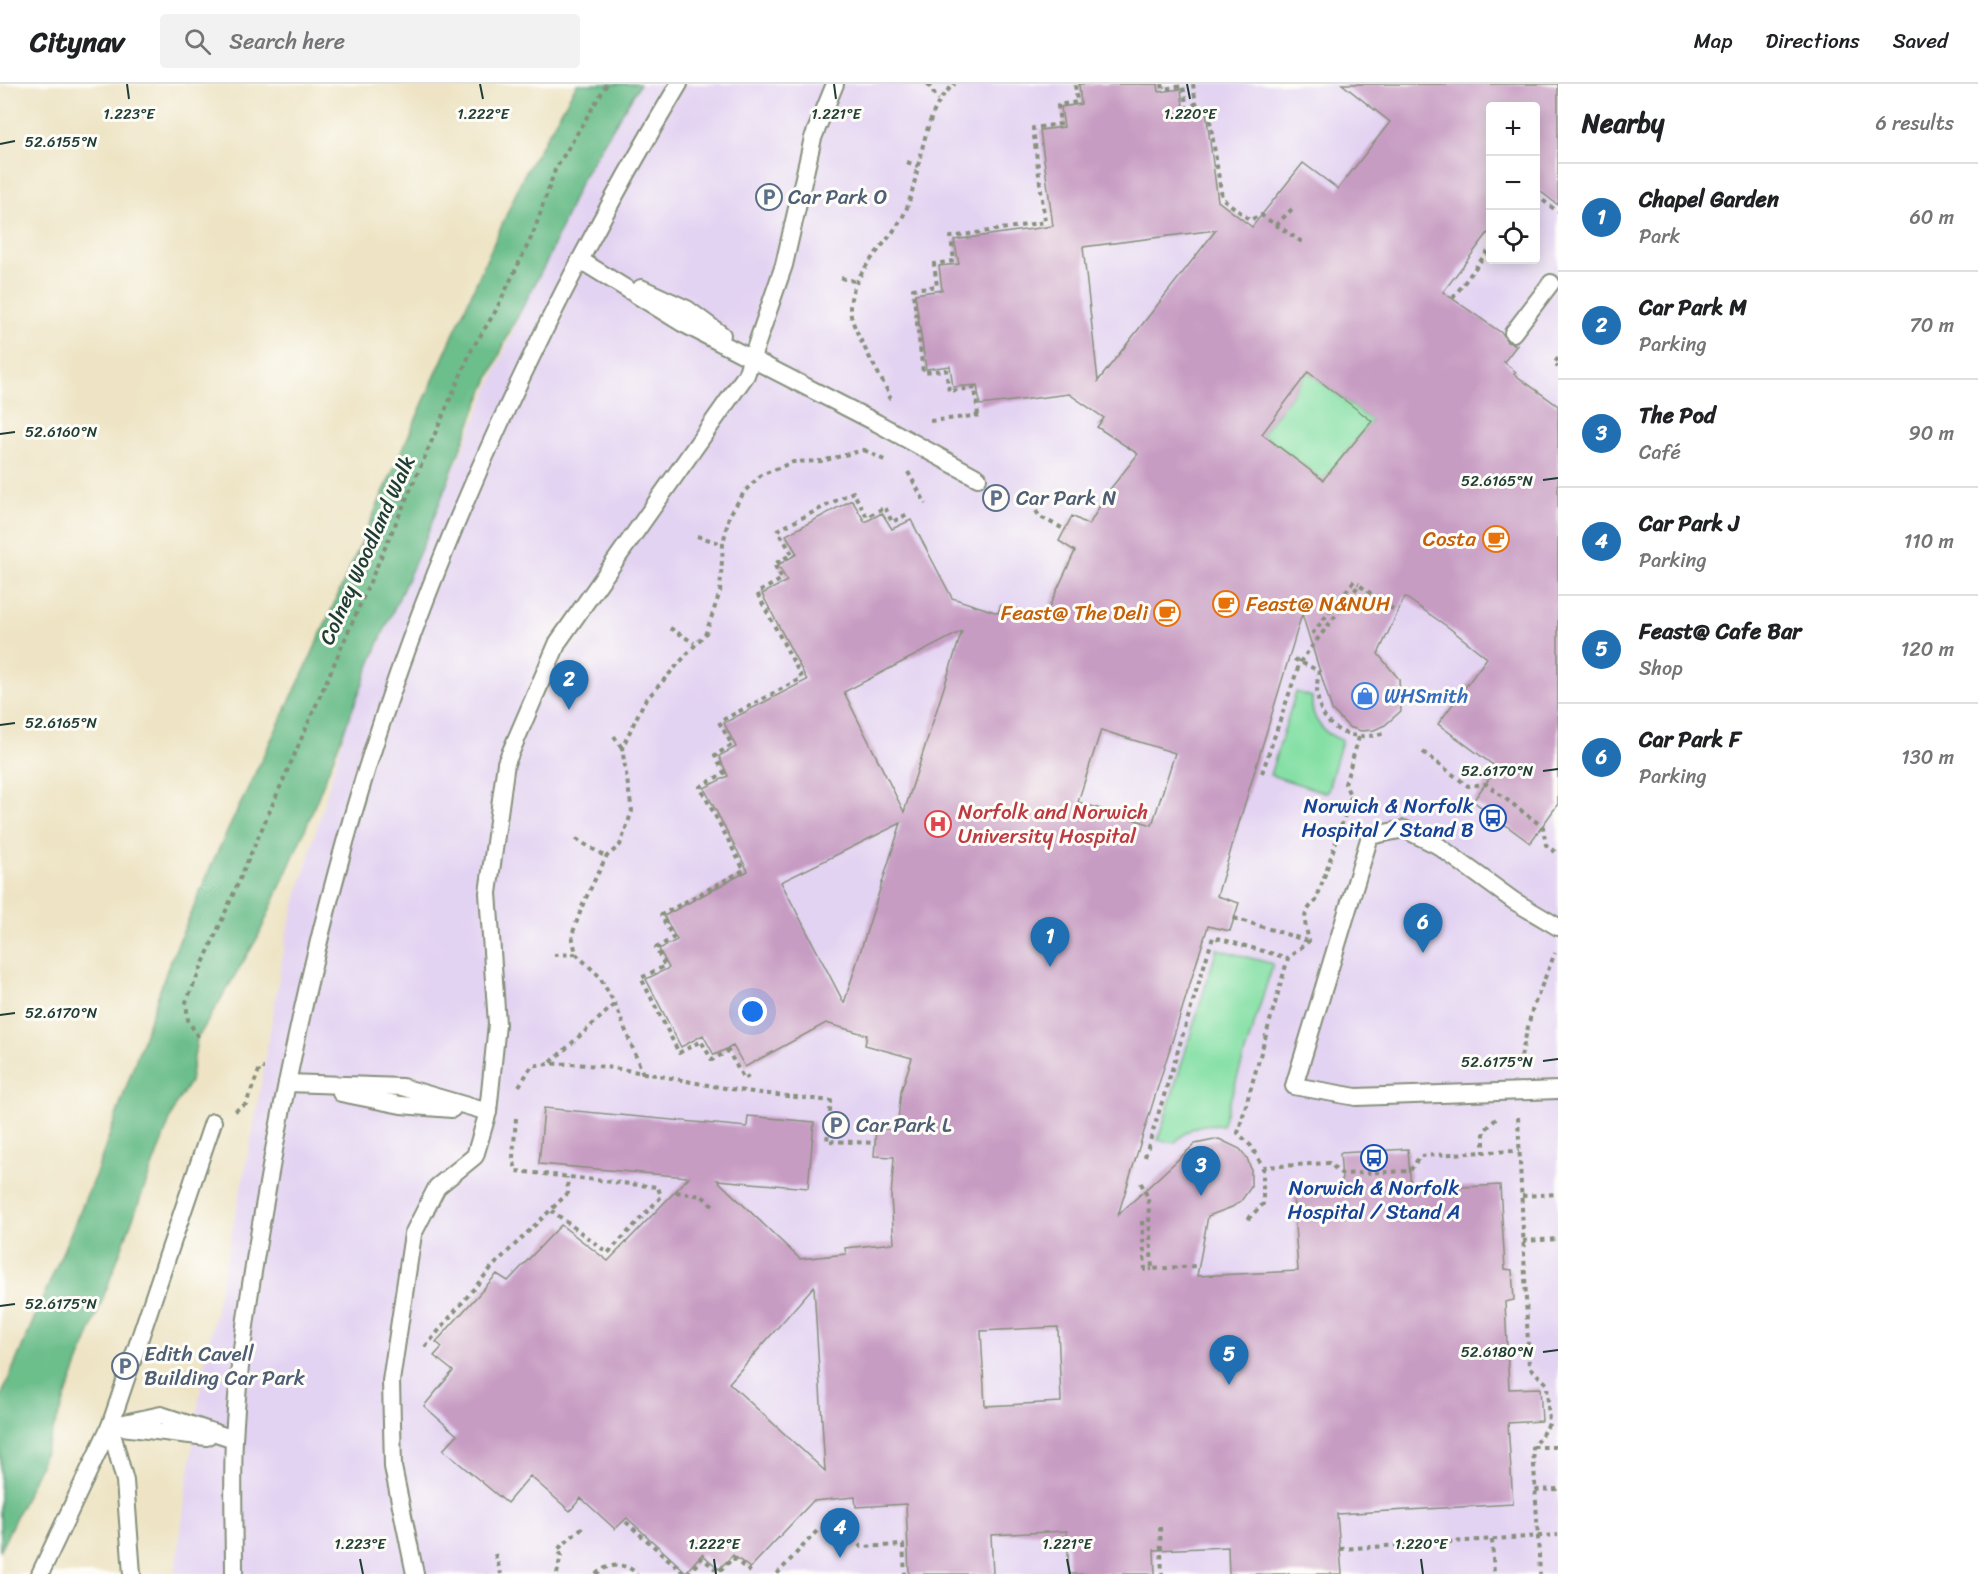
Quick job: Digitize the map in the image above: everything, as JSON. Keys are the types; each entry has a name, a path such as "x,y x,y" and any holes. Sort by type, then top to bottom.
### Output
{"lane":[{"path":"234,1574 234,1439 251,1279 291,1063 322,925 360,791 410,642 484,459 580,260 680,84"},
{"path":"415,1574 393,1467 391,1381 401,1300 413,1234 437,1187 475,1156 488,1112 497,1024 488,893 506,763 558,642 746,375 784,265 813,138 835,84"},
{"path":"580,260 682,323 877,423 978,478"},
{"path":"1513,333 1556,281"},
{"path":"1558,927 1514,901 1437,845 1404,829 1370,836 1294,1086 1356,1097 1558,1090"},
{"path":"287,1083 401,1105 488,1112"},
{"path":"40,1574 110,1426 213,1122"},
{"path":"110,1426 161,1415 234,1439"},
{"path":"110,1426 125,1481 132,1574"}],"path":[{"name":"Colney Woodland Walk","path":"198,1037 188,1020 186,1002 472,349 495,312 533,234 555,170 607,84"},
{"path":"928,84 938,100"},
{"path":"898,402 890,396 860,338 850,309 858,282 906,211 938,100 955,84"},
{"path":"924,422 980,415 975,388 949,391 946,370 923,372 913,289 937,286 934,264 954,261 951,237 1045,222 1033,128 1060,124 1058,105 1077,102 1075,84"},
{"path":"1162,84 1163,89 1183,86 1187,108 1196,104 1208,108 1222,198 1250,220 1261,215 1302,242"},
{"path":"1193,84 1196,104"},
{"path":"907,162 918,166"},
{"path":"1540,198 1558,212"},
{"path":"1276,225 1293,208"},
{"path":"1453,298 1486,255"},
{"path":"841,278 858,282"},
{"path":"1558,358 1554,364 1558,367"},
{"path":"864,450 890,396"},
{"path":"622,748 644,702 694,643 706,633 720,592 723,544 729,516 745,491 761,475 793,462 822,461 864,450 892,464"},
{"path":"901,468 911,473 926,504"},
{"path":"749,1076 744,1079 728,1051 712,1060 702,1041 679,1053 641,978 665,966 656,948 673,938 661,915 744,870 700,786 724,773 714,755 732,745 719,722 802,678 758,593 782,579 774,564 792,554 778,530 853,492 867,517 885,507 892,522 908,514"},
{"path":"1036,512 1040,517 1066,530"},
{"path":"697,536 723,544"},
{"path":"1312,634 1354,581 1397,612"},
{"path":"1262,773 1300,662 1359,585"},
{"path":"670,628 694,643"},
{"path":"1294,659 1319,671 1316,697 1323,716 1335,728 1359,737 1386,733"},
{"path":"614,736 622,748 632,811 620,845 606,857 583,904 572,935 576,954 599,976 615,1004 643,1074"},
{"path":"1306,910 1316,901 1351,797 1345,784 1359,737"},
{"path":"1423,752 1468,786 1486,784 1543,827 1546,845 1558,854"},
{"path":"576,839 606,857"},
{"path":"1234,918 1309,941"},
{"path":"1144,1157 1213,937 1288,958"},
{"path":"1540,1574 1533,1447 1549,1424 1547,1384 1529,1367 1517,1092 1520,1059 1532,1010 1558,946"},
{"path":"554,955 576,954"},
{"path":"551,1062 615,1004"},
{"path":"519,1094 520,1082 532,1066 551,1062 643,1074 744,1092 831,1101 827,1141 876,1143"},
{"path":"213,1122 246,1104 260,1068 291,1063"},
{"path":"516,1116 513,1157 516,1171 658,1187 661,1197 608,1253 552,1211"},
{"path":"1510,1119 1518,1118"},
{"path":"1502,1119 1494,1119 1484,1131 1484,1152 1520,1151"},
{"path":"1248,1219 1263,1204 1263,1167"},
{"path":"425,1347 492,1267 568,1193 567,1177"},
{"path":"1141,1183 1148,1198 1152,1269"},
{"path":"676,1192 702,1196 716,1208"},
{"path":"1522,1196 1558,1194"},
{"path":"1142,1221 1145,1270 1196,1266"},
{"path":"1523,1241 1558,1239"},
{"path":"1533,1447 1558,1446"},
{"path":"1535,1491 1558,1489"},
{"path":"626,1522 687,1574 702,1558 719,1572 733,1558 753,1574"},
{"path":"557,1574 561,1555 558,1549 584,1527"},
{"path":"1160,1527 1162,1574"},
{"path":"777,1574 817,1532 846,1529 861,1547 903,1545 905,1574"},
{"path":"1340,1549 1558,1535"},
{"path":"1492,1540 1494,1574"},
{"path":"495,1554 501,1574"},
{"path":"596,1574 616,1565 630,1568 637,1574"}],"shaded area":[{"name":"Norfolk and Norwich University Hospital","path":"618,84 1558,84 1558,1574 175,1574 203,1371 253,1130 287,932 349,716"}],"green space":[{"path":"577,84 640,84 582,178 548,259 510,331 477,406 426,538 379,642 307,825 258,937 197,1039 190,1082 176,1104 40,1465 0,1551 0,1399 97,1171 168,967 214,859 307,665 524,175"},
{"path":"1308,372 1372,421 1323,480 1262,434"},
{"path":"1296,692 1312,697 1313,711 1319,724 1329,734 1342,740 1327,793 1270,775"},
{"path":"1217,949 1273,964 1222,1126 1208,1124 1196,1127 1174,1143 1158,1140"}],"building":[{"path":"1079,84 1158,84 1159,92 1181,89 1184,114 1206,112 1218,201 1252,227 1303,163 1338,189 1390,122 1342,84 1558,84 1558,205 1540,191 1540,102 1486,102 1486,236 1443,292 1503,334 1507,342 1517,345 1504,362 1516,372 1514,374 1558,406 1558,804 1530,843 1473,801 1497,768 1438,724 1487,658 1448,627 1405,597 1378,654 1399,679 1401,711 1385,725 1374,730 1361,731 1349,727 1332,710 1302,614 1217,896 1239,903 1230,931 1208,926 1118,1215 1195,1144 1219,1139 1240,1149 1247,1158 1251,1169 1251,1187 1241,1201 1208,1216 1197,1276 1298,1271 1293,1194 1343,1192 1340,1153 1408,1149 1411,1190 1500,1185 1505,1269 1512,1270 1514,1300 1505,1302 1509,1389 1540,1388 1542,1421 1508,1423 1513,1504 1337,1514 1342,1574 1229,1574 1228,1547 1154,1550 1155,1574 1069,1574 1067,1531 991,1535 993,1574 909,1574 906,1504 856,1507 855,1497 813,1501 750,1568 733,1555 719,1569 702,1554 686,1572 627,1518 615,1529 581,1498 570,1511 530,1476 507,1503 443,1450 457,1435 424,1406 453,1371 434,1356 442,1347 436,1342 497,1274 508,1281 561,1225 608,1261 689,1177 539,1164 544,1108 747,1127 748,1116 814,1122 808,1188 717,1180 800,1259 846,1254 845,1248 894,1243 891,1197 894,1157 874,1156 876,1129 897,1130 901,1091 912,1058 865,1045 867,1035 826,1023 745,1067 733,1046 714,1055 703,1035 681,1047 646,979 669,968 659,949 677,940 664,916 748,871 704,788 728,776 719,756 736,747 724,723 807,680 762,594 787,581 778,565 797,554 786,535 852,500 865,522 882,513 892,529 911,520 952,598 998,613 1001,605 1045,616 1075,551 1059,541 1072,516 1089,525 1107,493 1138,454 1097,427 1104,418 1069,394 980,405 977,385 953,387 950,366 926,369 915,294 942,290 939,266 959,264 954,240 1053,226 1040,130 1064,127 1061,107 1081,104","holes":["1216,230 1098,381 1083,247","1308,372 1372,421 1323,480 1262,434","962,631 904,812 844,692","1101,730 1175,753 1152,825 1078,802","901,823 844,1003 781,882","814,1286 825,1471 729,1383","1058,1327 1061,1402 985,1406 981,1331"]}],"place":[{"name":"Car Park O","path":"769,197"},
{"name":"Car Park N","path":"996,498"},
{"name":"Costa","path":"1496,539"},
{"name":"Feast@ N&NUH","path":"1226,604"},
{"name":"Feast@ The Deli","path":"1167,613"},
{"name":"WHSmith","path":"1365,696"},
{"name":"Car Park M","path":"569,710"},
{"name":"Norwich & Norfolk Hospital / Stand B","path":"1493,818"},
{"name":"Norfolk and Norwich University Hospital","path":"938,824"},
{"name":"Car Park F","path":"1423,953"},
{"name":"Chapel Garden","path":"1050,967"},
{"name":"Car Park L","path":"836,1125"},
{"name":"Norwich & Norfolk Hospital / Stand A","path":"1374,1158"},
{"name":"The Pod","path":"1201,1196"},
{"name":"Edith Cavell Building Car Park","path":"125,1366"},
{"name":"Feast@ Cafe Bar","path":"1229,1385"},
{"name":"Car Park J","path":"840,1558"}]}
